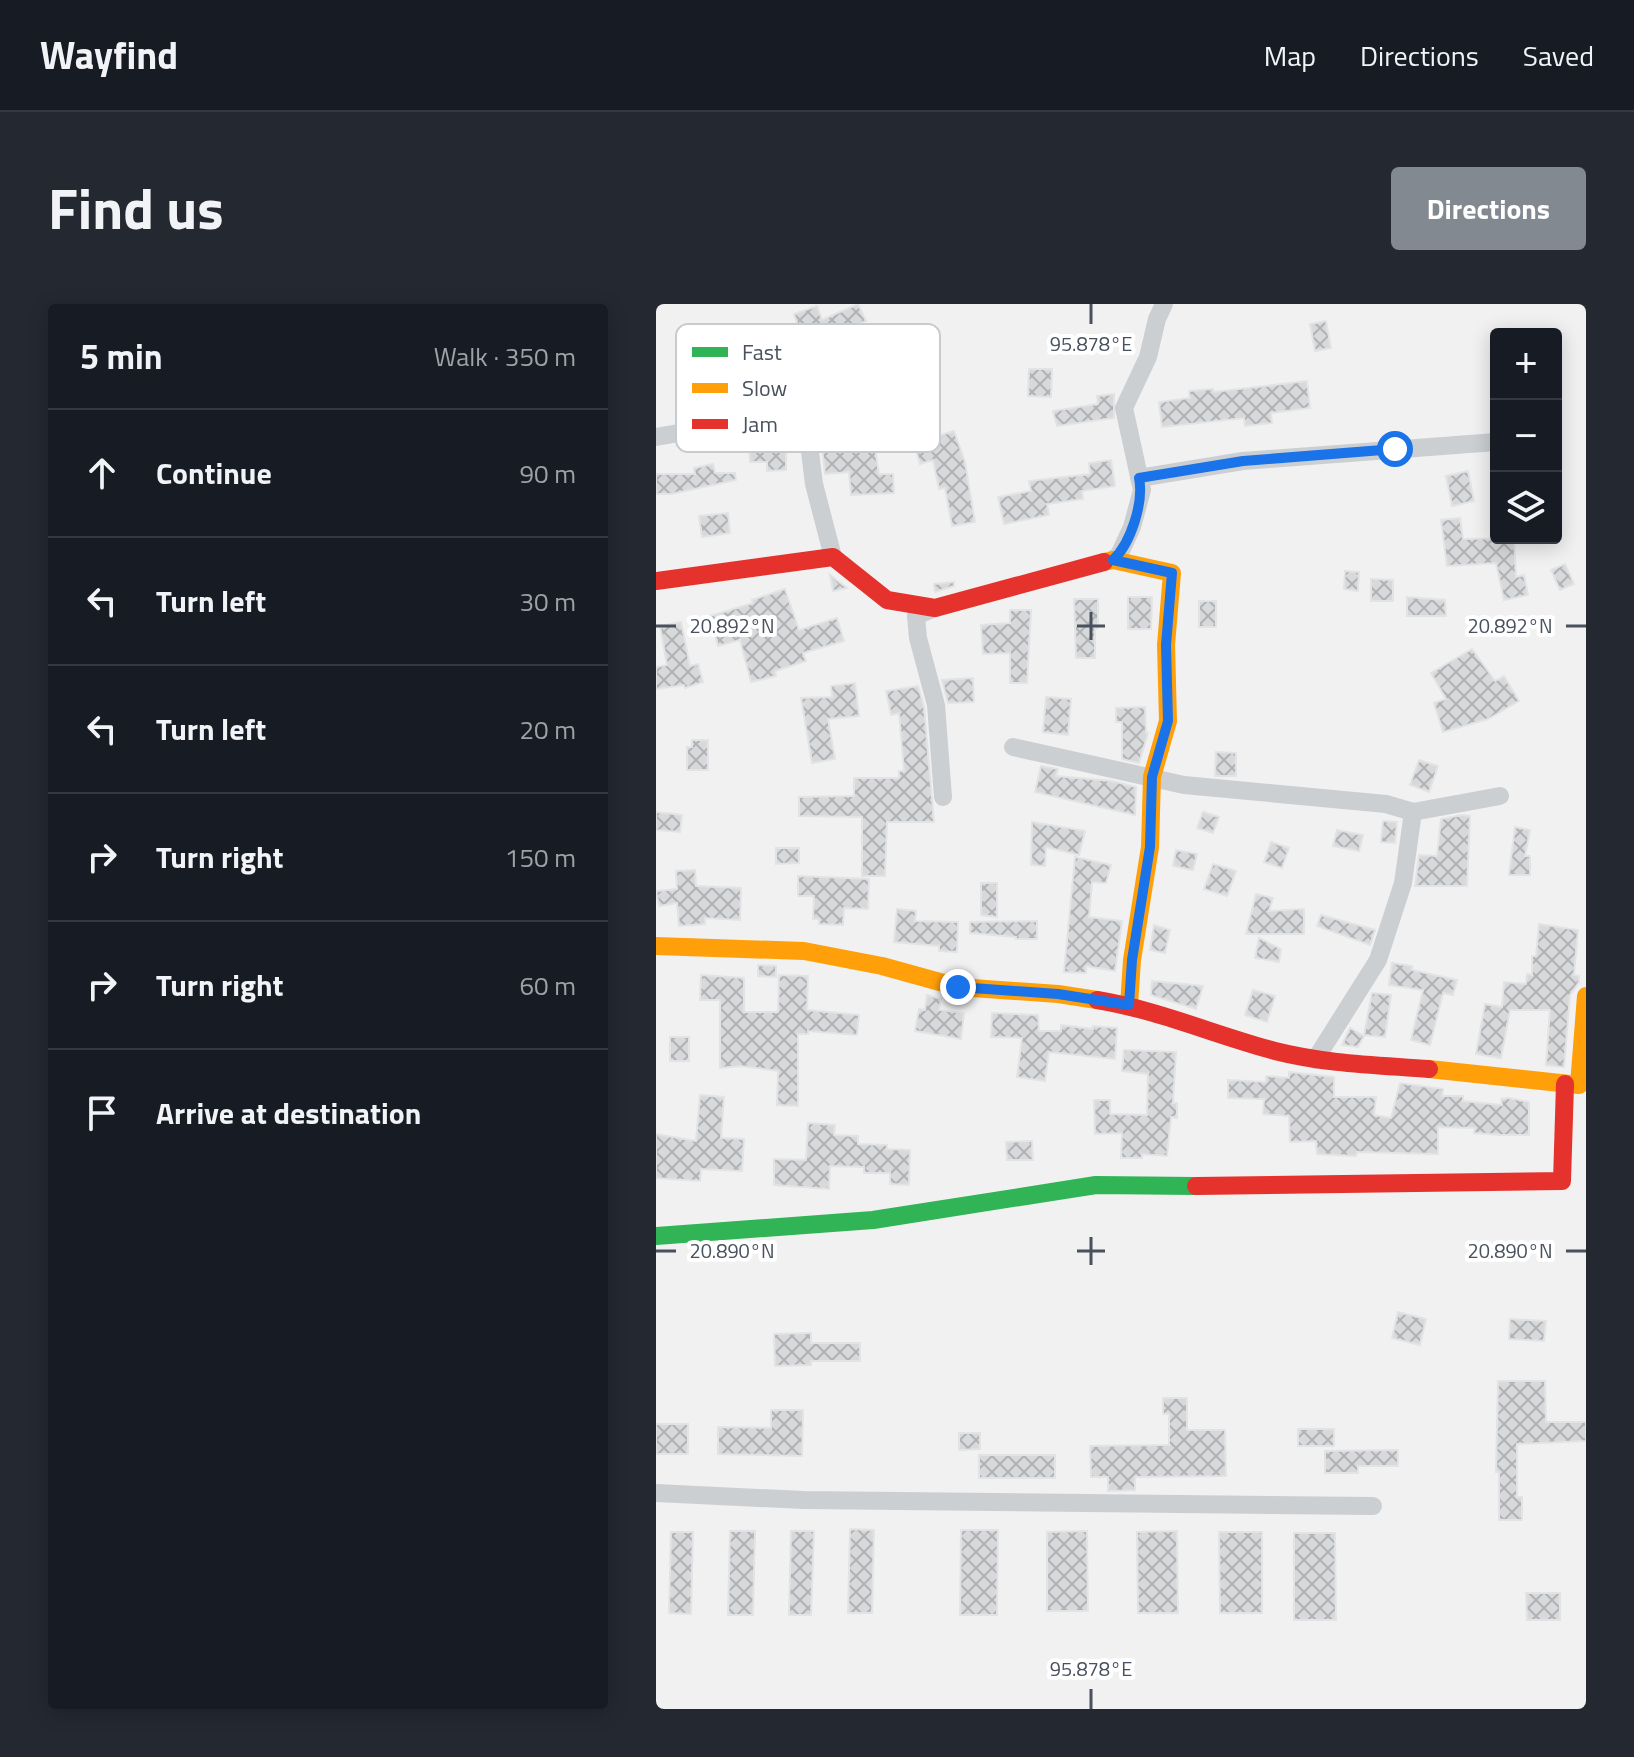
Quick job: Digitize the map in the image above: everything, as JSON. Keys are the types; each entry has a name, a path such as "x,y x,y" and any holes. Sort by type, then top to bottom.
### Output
{"street":[{"path":"943,797 936,705 918,638 916,616 935,608 1113,560 1119,555 1132,527 1142,490 1124,408 1148,357 1164,304"},
{"path":"656,437 676,434"},
{"path":"1139,478 1243,461 1490,442"},
{"path":"810,452 814,484 833,557 887,600 935,608"},
{"path":"656,581 833,557"},
{"path":"1113,560 1172,573 1166,645 1168,721 1152,777 1150,847 1132,960 1129,1005"},
{"path":"1013,747 1184,785 1386,804 1413,812 1500,796"},
{"path":"1315,1060 1378,960 1403,883 1413,812"},
{"path":"656,946 804,951 882,966 958,987 1058,994 1129,1005 1315,1060 1460,1071 1579,1085 1586,996"},
{"path":"656,1236 873,1220 1096,1185 1562,1181 1565,1084"},
{"path":"656,1493 803,1500 1373,1506"}],"building":[{"path":"858,304 866,321 859,324 797,324 794,314 817,306 822,320"},
{"path":"1326,321 1331,348 1315,351 1310,324"},
{"path":"1029,369 1052,369 1051,397 1028,396"},
{"path":"1307,381 1310,408 1271,413 1272,423 1245,426 1244,418 1162,427 1159,402 1190,398 1189,391 1213,389 1214,392"},
{"path":"1114,394 1114,418 1057,426 1053,411 1098,404 1097,396"},
{"path":"954,431 965,462 975,522 952,526 945,488 939,489 933,460 920,464 917,452 940,452 940,435"},
{"path":"749,452 786,452 786,470 767,471 767,462 750,462"},
{"path":"822,452 876,452 879,474 893,474 894,493 851,495 849,472 825,474"},
{"path":"1111,460 1115,486 1082,491 1083,499 1047,504 1049,515 1004,524 998,497 1031,491 1029,481 1090,474 1089,463"},
{"path":"713,464 715,473 735,473 736,480 671,494 656,494 656,474 695,474 694,468"},
{"path":"1468,471 1474,501 1452,506 1446,476"},
{"path":"728,513 730,533 702,537 699,516"},
{"path":"1460,518 1463,539 1490,538 1490,544 1514,544 1516,577 1524,575 1528,595 1504,600 1496,563 1447,566 1441,520"},
{"path":"1565,564 1574,584 1560,590 1551,570"},
{"path":"1345,571 1359,572 1358,591 1344,589"},
{"path":"830,575 847,588 833,591"},
{"path":"1371,579 1393,580 1393,601 1371,601"},
{"path":"954,582 954,586 935,592 934,584"},
{"path":"785,589 799,630 837,618 844,641 803,653 806,661 775,671 776,676 751,682 740,640 718,646 710,616"},
{"path":"1128,597 1152,597 1151,629 1128,629"},
{"path":"1407,597 1445,600 1446,616 1407,616"},
{"path":"1074,599 1098,599 1095,658 1076,658"},
{"path":"1199,601 1216,601 1216,627 1199,627"},
{"path":"1010,610 1031,610 1027,683 1010,683 1010,653 983,654 981,625 1010,623"},
{"path":"681,622 690,666 698,664 703,682 685,688 684,685 656,689 656,667 667,665 660,626"},
{"path":"1472,649 1495,681 1504,676 1519,701 1488,719 1443,732 1434,703 1446,699 1431,673"},
{"path":"973,678 974,702 948,703 942,680"},
{"path":"855,683 859,716 828,719 835,759 812,763 801,698 832,697 831,686"},
{"path":"918,686 924,707 934,822 887,822 885,876 862,876 862,817 799,816 799,797 854,796 854,778 899,778 899,771 904,771 899,713 891,715 886,691"},
{"path":"1046,697 1071,699 1068,735 1043,732"},
{"path":"1145,707 1148,733 1139,763 1122,759 1122,722 1116,722 1116,708"},
{"path":"692,740 708,740 708,770 687,770 687,747 692,747"},
{"path":"1216,752 1236,753 1236,776 1215,776"},
{"path":"1419,760 1438,766 1429,792 1410,785"},
{"path":"1041,766 1058,769 1056,776 1112,781 1136,787 1135,815 1035,792"},
{"path":"656,812 682,815 680,832 656,830"},
{"path":"1203,812 1219,817 1213,833 1197,828"},
{"path":"1470,816 1467,886 1415,886 1419,855 1437,856 1441,819"},
{"path":"1383,821 1397,822 1395,843 1381,842"},
{"path":"1032,822 1085,831 1079,855 1046,847 1045,866 1031,865"},
{"path":"1515,827 1530,830 1525,856 1530,856 1530,875 1509,875"},
{"path":"1337,830 1363,835 1359,851 1333,846"},
{"path":"1271,842 1289,848 1282,868 1264,862"},
{"path":"776,848 799,848 799,863 776,864"},
{"path":"1176,850 1197,854 1193,870 1173,866"},
{"path":"1075,857 1111,865 1106,883 1092,882 1089,917 1122,921 1115,971 1086,966 1086,973 1064,972"},
{"path":"1213,864 1236,871 1227,896 1204,889"},
{"path":"695,870 696,886 741,888 740,920 705,918 705,924 679,926 677,903 659,906 656,891 677,889 676,871"},
{"path":"798,876 869,879 868,909 844,908 843,925 819,924 819,919 813,919 814,896 798,896"},
{"path":"981,883 997,883 997,917 981,915"},
{"path":"1256,894 1273,898 1269,911 1304,909 1304,934 1246,934"},
{"path":"897,909 916,911 915,921 958,922 957,952 939,951 939,946 894,942"},
{"path":"1321,915 1375,930 1370,945 1317,926"},
{"path":"1037,921 1037,939 970,933 970,922"},
{"path":"1539,924 1578,930 1574,975 1579,976 1579,982 1570,995 1564,1067 1546,1065 1550,1010 1510,1010 1501,1058 1476,1054 1485,1004 1502,1007 1504,982 1526,984 1527,974 1532,975 1532,956 1536,956"},
{"path":"1154,925 1170,930 1165,953 1150,950"},
{"path":"1259,938 1281,949 1279,962 1255,958"},
{"path":"1392,963 1457,980 1453,995 1443,993 1430,1045 1411,1040 1423,990 1389,985"},
{"path":"758,965 776,966 776,977 758,976"},
{"path":"701,975 744,978 744,1012 778,1012 779,975 808,976 807,1010 859,1015 857,1035 808,1031 808,1034 798,1034 798,1106 777,1105 778,1071 741,1066 720,1068 720,1000 700,1000"},
{"path":"1152,981 1203,986 1196,1009 1151,995"},
{"path":"1253,990 1275,996 1267,1022 1245,1015"},
{"path":"1372,993 1391,995 1385,1037 1364,1035"},
{"path":"927,995 941,999 939,1010 964,1013 961,1039 915,1031 919,1009 925,1010"},
{"path":"992,1013 1038,1015 1039,1031 1061,1031 1061,1025 1117,1028 1115,1059 1049,1052 1045,1081 1017,1077 1022,1038 991,1037"},
{"path":"1350,1028 1364,1036 1358,1047 1342,1045"},
{"path":"670,1037 689,1037 689,1061 670,1061"},
{"path":"1124,1050 1176,1052 1173,1103 1177,1103 1177,1118 1171,1117 1167,1156 1142,1154 1142,1158 1121,1158 1122,1133 1095,1134 1094,1100 1110,1100 1110,1114 1147,1115 1148,1074 1122,1071"},
{"path":"1289,1072 1334,1077 1334,1097 1376,1097 1374,1115 1391,1118 1400,1083 1443,1089 1442,1096 1463,1096 1463,1101 1502,1105 1501,1099 1509,1098 1529,1102 1529,1135 1474,1133 1475,1128 1438,1127 1438,1154 1317,1154 1316,1141 1290,1142 1289,1116 1263,1114 1264,1099 1228,1098 1228,1080 1266,1082 1266,1076 1289,1078"},
{"path":"700,1095 724,1097 721,1138 744,1139 742,1171 701,1169 700,1181 656,1178 656,1134 696,1141"},
{"path":"808,1123 835,1125 834,1135 858,1136 858,1144 910,1150 909,1185 890,1184 890,1173 864,1173 864,1167 830,1166 829,1189 774,1185 774,1159 806,1160"},
{"path":"1032,1141 1033,1160 1007,1160 1006,1142"},
{"path":"1398,1312 1426,1319 1420,1345 1392,1338"},
{"path":"1510,1319 1546,1321 1544,1341 1509,1339"},
{"path":"811,1333 811,1343 860,1343 860,1361 811,1361 811,1365 775,1366 774,1334"},
{"path":"1498,1381 1545,1381 1546,1422 1586,1422 1586,1441 1517,1444 1517,1497 1522,1497 1522,1520 1499,1520 1499,1472 1496,1472"},
{"path":"1163,1398 1187,1398 1187,1430 1225,1430 1226,1476 1135,1477 1135,1490 1108,1491 1108,1477 1091,1477 1090,1446 1169,1445 1169,1414 1163,1414"},
{"path":"771,1410 803,1410 802,1456 718,1454 718,1427 771,1428"},
{"path":"656,1424 688,1424 688,1454 656,1454"},
{"path":"1298,1429 1334,1429 1334,1446 1298,1446"},
{"path":"959,1433 980,1433 980,1449 959,1450"},
{"path":"1398,1450 1398,1466 1358,1466 1358,1473 1325,1473 1325,1451"},
{"path":"979,1455 1055,1455 1055,1478 979,1478"},
{"path":"850,1529 874,1530 872,1613 848,1613"},
{"path":"961,1530 998,1530 997,1615 960,1615"},
{"path":"730,1531 755,1531 753,1615 728,1615"},
{"path":"791,1531 814,1531 811,1615 789,1615"},
{"path":"1087,1531 1088,1611 1047,1611 1047,1532"},
{"path":"1177,1531 1178,1613 1138,1613 1137,1532"},
{"path":"671,1532 693,1532 691,1614 669,1613"},
{"path":"1219,1532 1262,1532 1262,1613 1220,1613"},
{"path":"1294,1533 1335,1533 1336,1620 1294,1620"},
{"path":"1526,1593 1560,1593 1560,1620 1527,1620"}],"traffic: fast":[{"path":"656,1236 873,1220 1096,1185 1196,1186"}],"traffic: slow":[{"path":"1104,562 1113,560 1172,573 1166,645 1168,721 1152,777 1150,847 1132,960 1129,1005"},
{"path":"656,946 804,951 882,966 958,987 1097,1000"},
{"path":"1429,1069 1579,1085 1586,996"}],"traffic: jam":[{"path":"656,581 833,557 887,600 935,608 1104,562"},
{"path":"1097,1000 1313,1059 1429,1069"},
{"path":"1196,1186 1562,1181 1565,1084"}],"route":[{"path":"958,987 1058,994 1129,1005 1132,960 1150,847 1152,777 1168,721 1166,645 1172,573 1113,560 1119,555 1132,527 1142,490 1139,478 1243,461 1395,449"}]}
